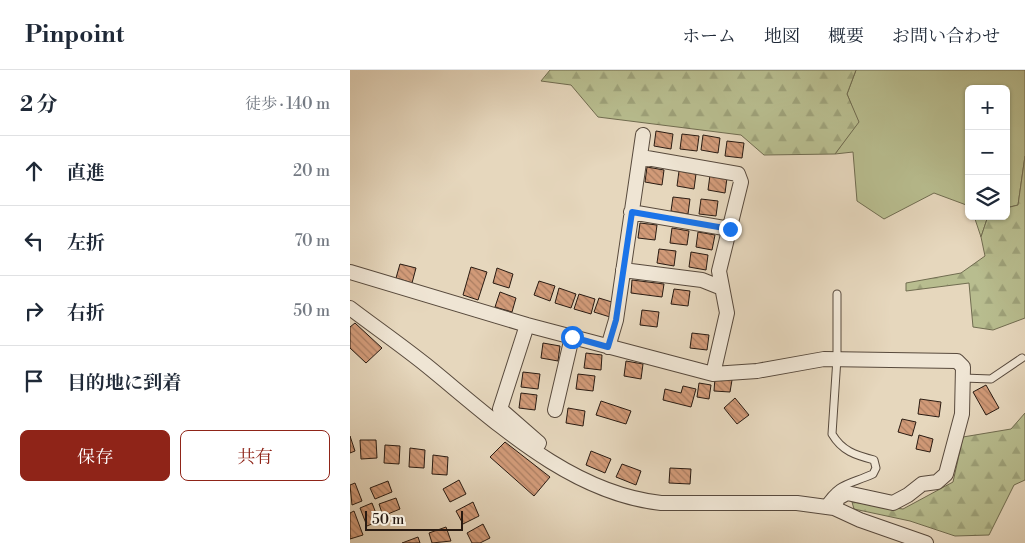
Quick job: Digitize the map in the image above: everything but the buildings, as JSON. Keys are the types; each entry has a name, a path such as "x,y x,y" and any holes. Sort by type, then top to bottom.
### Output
{"street":[{"path":"608,347 616,320 643,134"},
{"path":"641,157 738,174 741,182 719,270 727,313 713,374"},
{"path":"632,212 730,229"},
{"path":"623,270 702,280 722,288"},
{"path":"350,272 526,325 713,374 758,371 824,358 957,361 963,368 962,414 946,474 937,482 922,484 908,495 893,503 847,492 828,508"},
{"path":"350,308 534,450 589,482 640,501 669,504 798,503 828,508 926,543"},
{"path":"526,325 500,409 539,443 534,450"},
{"path":"555,410 572,337"}],"lane":[{"path":"828,508 832,492 844,483 873,474 876,468 874,460 850,454 837,442 832,434 837,358 837,294"},
{"path":"963,378 991,380 1022,358"}],"green space":[{"path":"550,70 856,70 847,94 859,122 835,154 764,155 741,135 598,117 571,85 541,81"},
{"path":"856,70 1025,70 1025,156 1018,205 1010,207 1010,85 965,85 965,205 934,193 884,219 857,201 853,152 835,154 858,122 847,94"},
{"path":"1025,156 1025,318 993,330 973,327 969,283 906,291 906,283 961,273 985,256 981,237 987,220 1010,220 1010,207 1018,205"},
{"path":"975,220 987,220 981,237"},
{"path":"1025,413 1025,480 1014,485 989,535 955,536 910,521 854,509 852,502 903,509 953,482 963,437 1011,429"}],"route":[{"path":"572,337 608,347 616,320 632,212 730,229"}]}
